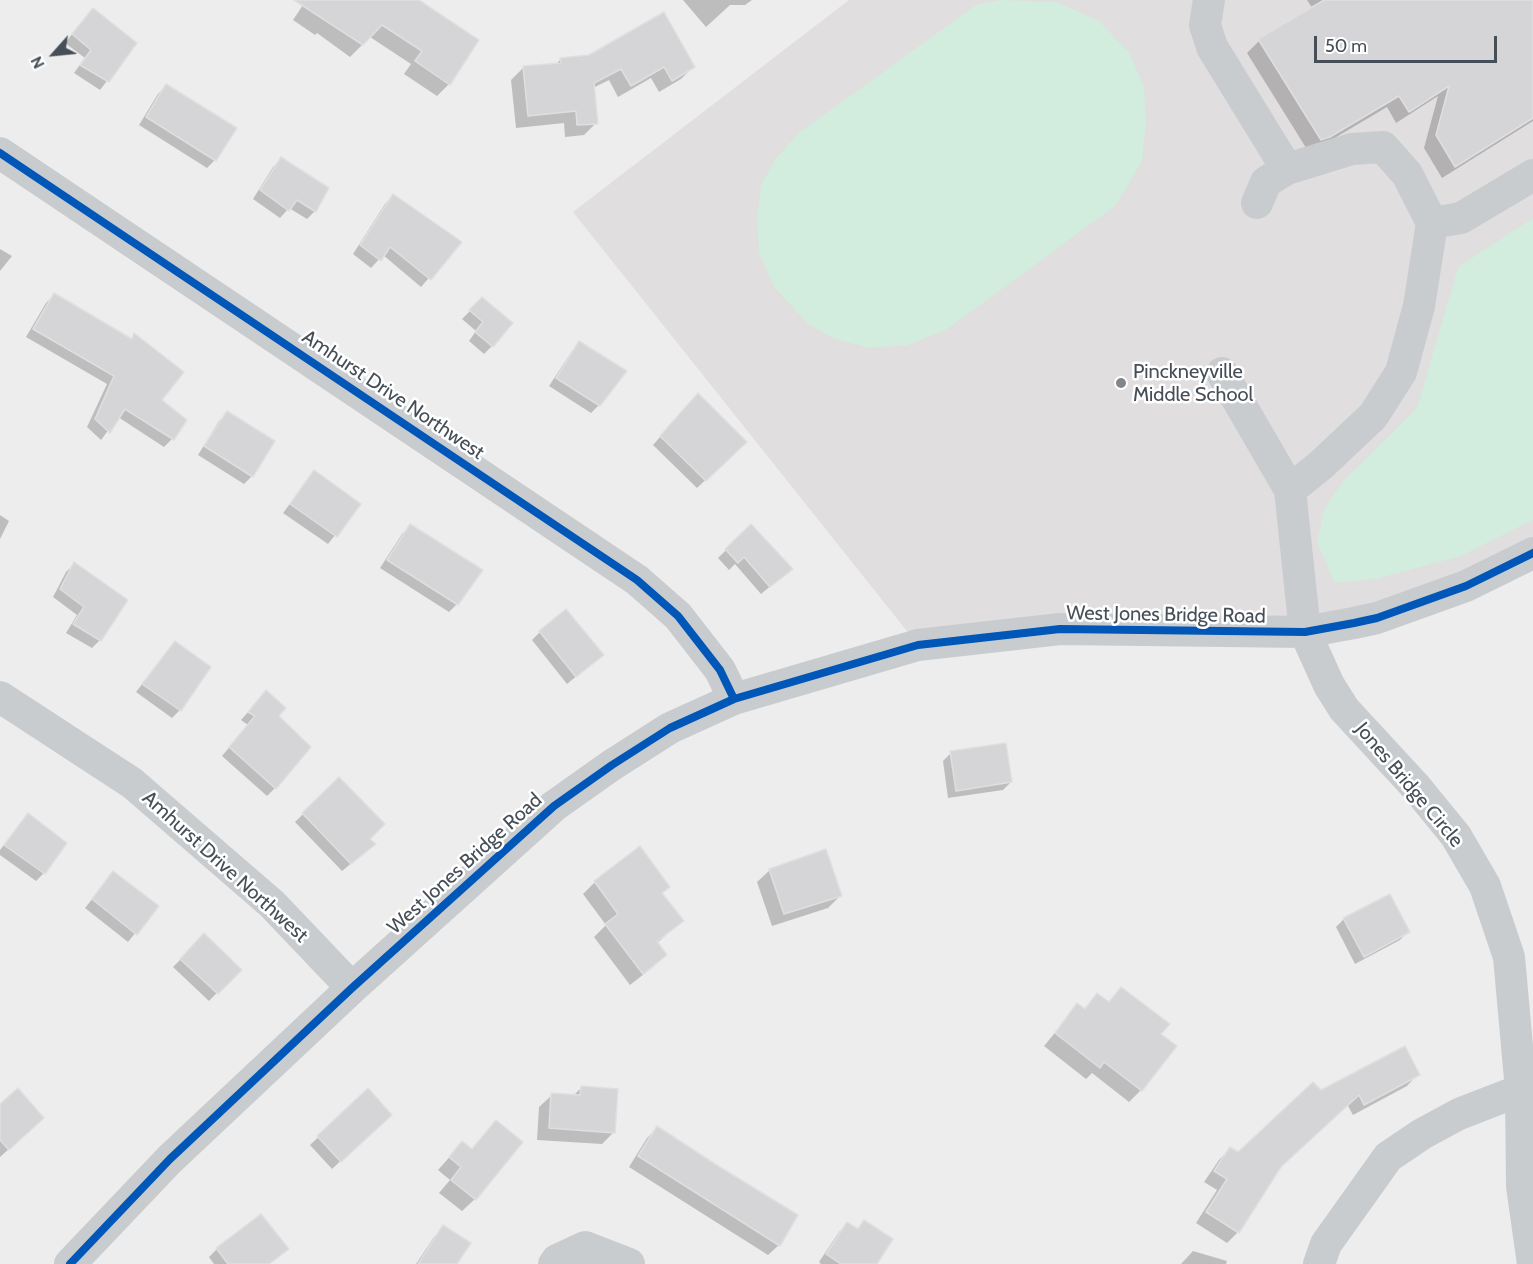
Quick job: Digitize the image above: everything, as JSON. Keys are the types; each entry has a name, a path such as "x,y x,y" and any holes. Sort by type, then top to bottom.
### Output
{"street":[{"path":"1209,0 1205,25 1212,47 1287,169"},
{"path":"1222,373 1290,490 1322,465 1373,416 1401,372 1419,306 1432,223 1407,174 1383,147 1352,148 1287,169 1266,182 1257,203"},
{"name":"Amhurst Drive Northwest","path":"0,153 637,580 678,616 720,670 734,699"},
{"path":"1432,223 1461,218 1533,175"},
{"name":"Jones Bridge Circle","path":"1290,490 1305,632 1329,685 1344,709 1416,787 1456,836 1485,886 1509,957 1521,1090 1522,1186 1533,1264"},
{"name":"West Jones Bridge Road","path":"70,1264 170,1159 352,988 554,807 612,765 670,728 734,699 918,645 1060,629 1305,632 1388,614 1466,586 1533,553"},
{"name":"Amhurst Drive Northwest","path":"0,697 132,783 272,904 352,988"},
{"path":"1318,1264 1326,1244 1388,1157 1459,1113 1521,1090"},
{"path":"554,1264 557,1260 585,1247 629,1264"}],"shaded area":[{"name":"Pinckneyville Middle School","path":"849,0 1533,0 1533,553 1377,618 918,645 573,212"}],"green space":[{"path":"1000,0 1057,2 1099,21 1129,52 1144,87 1146,123 1142,160 1114,207 946,330 908,345 869,348 832,338 807,323 774,287 759,252 757,221 761,185 776,158 800,132 976,5"},
{"path":"1533,218 1533,520 1461,556 1376,579 1335,583 1317,543 1324,509 1343,481 1417,408 1458,267"}],"building":[{"path":"294,0 419,0 479,40 450,85 415,61 422,51 382,25 363,45"},
{"path":"1324,0 1533,0 1533,118 1455,167 1436,135 1449,86 1409,112 1399,96 1330,137 1321,140 1258,39"},
{"path":"93,8 137,43 109,82 80,65 91,50 72,34"},
{"path":"664,12 695,67 672,81 664,67 631,86 621,69 594,83 598,124 577,125 576,111 528,116 523,66 561,63 560,58 589,55"},
{"path":"166,84 237,128 216,161 146,117"},
{"path":"281,157 329,188 316,212 297,200 289,211 260,190"},
{"path":"393,194 462,242 431,280 390,247 381,261 360,245"},
{"path":"54,293 132,339 134,333 184,372 162,400 187,420 174,440 125,409 110,433 95,419 114,376 33,329"},
{"path":"482,297 513,323 493,347 475,332 483,322 469,310"},
{"path":"579,341 627,371 600,406 556,378"},
{"path":"698,393 747,442 706,481 660,436"},
{"path":"227,411 275,441 253,477 204,446"},
{"path":"314,470 361,504 337,537 290,504"},
{"path":"410,524 483,570 458,605 387,560"},
{"path":"751,524 793,569 770,587 744,557 738,563 725,549"},
{"path":"74,562 128,600 101,641 73,624 84,607 60,589"},
{"path":"566,609 604,655 576,677 539,631"},
{"path":"175,641 211,667 181,711 142,684"},
{"path":"266,690 286,708 279,716 311,747 276,789 229,747 255,716 248,712"},
{"path":"1006,743 1012,782 956,791 950,751"},
{"path":"339,777 385,824 370,839 376,844 351,864 302,813"},
{"path":"28,813 67,843 45,874 4,845"},
{"path":"640,846 670,887 662,893 684,921 657,941 667,955 643,974 605,924 618,914 594,881"},
{"path":"826,849 842,896 784,914 769,869"},
{"path":"113,871 159,906 137,935 92,899"},
{"path":"1390,894 1410,932 1364,957 1343,918"},
{"path":"204,933 242,970 218,994 180,959"},
{"path":"1121,987 1170,1024 1161,1034 1177,1046 1142,1091 1104,1062 1100,1068 1055,1033 1077,1003 1085,1009 1097,993 1109,1002"},
{"path":"1405,1046 1420,1075 1364,1105 1359,1095 1281,1167 1239,1233 1206,1212 1227,1179 1214,1171 1230,1147 1238,1152 1313,1082 1321,1090"},
{"path":"581,1086 618,1089 615,1133 549,1128 551,1093 580,1095"},
{"path":"18,1088 44,1118 9,1150 0,1140 0,1104"},
{"path":"368,1088 392,1115 341,1162 317,1136"},
{"path":"496,1120 523,1142 476,1200 451,1180 461,1167 449,1157 462,1141 472,1149"},
{"path":"657,1126 798,1215 780,1246 638,1156"},
{"path":"261,1214 289,1249 269,1264 228,1264 216,1248"},
{"path":"864,1220 893,1239 877,1264 841,1264 826,1254 847,1222 858,1229"},
{"path":"443,1225 471,1243 457,1264 418,1264"}],"cycle path":[{"path":"0,153 637,580 678,616 720,670 734,699"},
{"path":"70,1264 170,1159 352,988 554,806 670,728 734,699 918,645 1060,629 1305,632 1354,623 1377,618 1466,586 1533,553"}],"place":[{"name":"Pinckneyville Middle School","path":"1121,383"}]}
